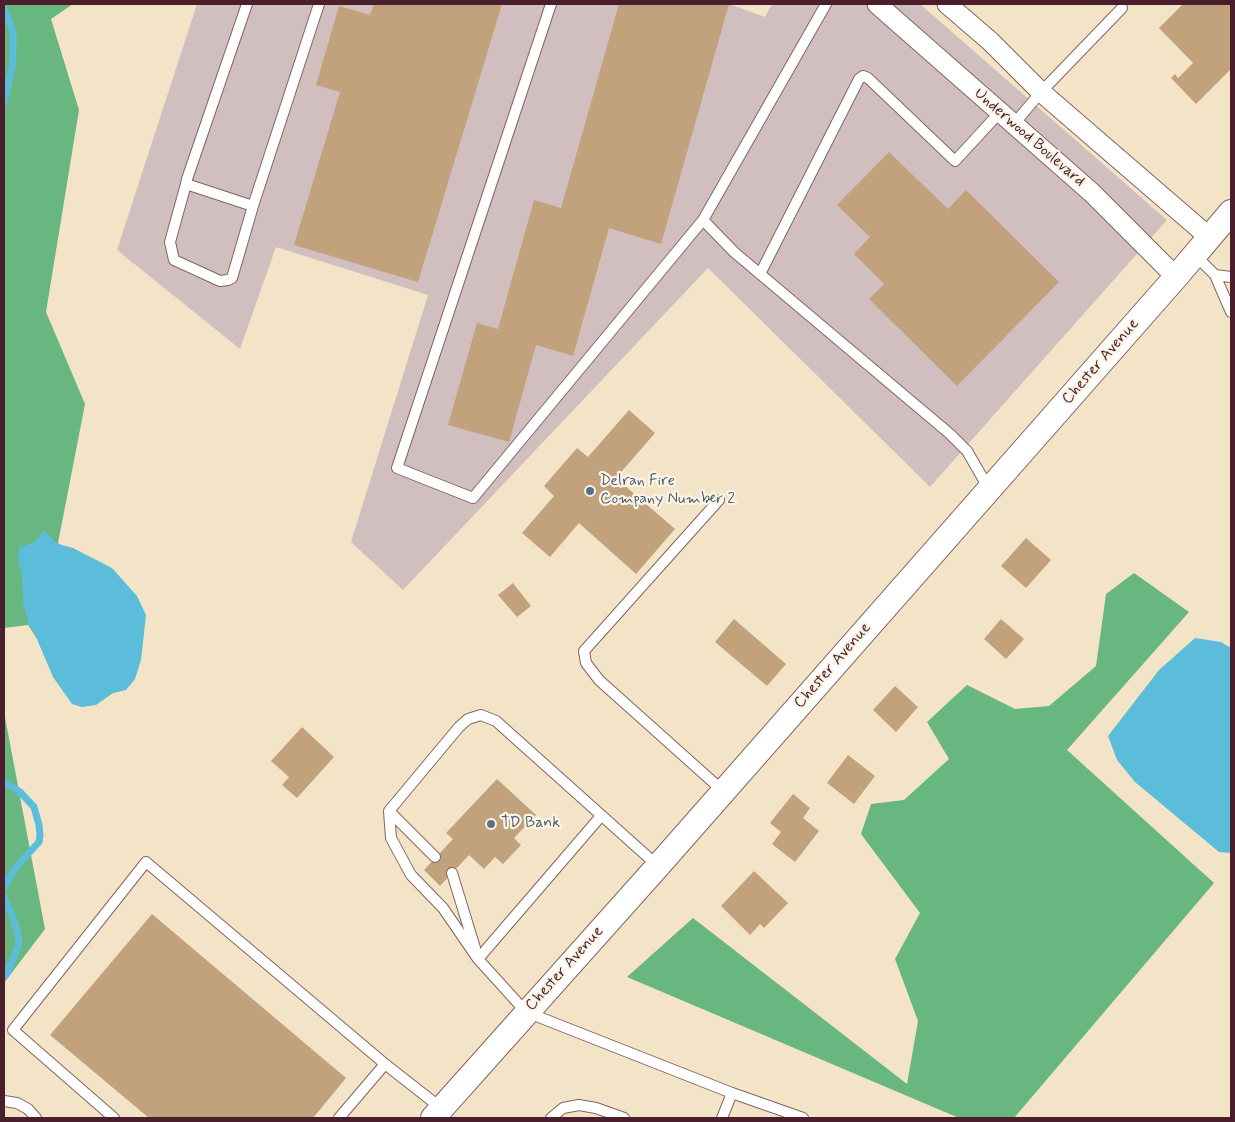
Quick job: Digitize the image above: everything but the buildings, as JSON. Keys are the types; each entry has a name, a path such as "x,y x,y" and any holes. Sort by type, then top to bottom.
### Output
{"street":[{"path":"947,4 990,41 1041,92 1209,237"},
{"name":"Underwood Boulevard","path":"881,5 1091,192 1176,277"},
{"name":"Chester Avenue","path":"437,1113 658,866 1231,212"}],"lane":[{"path":"247,4 187,178 170,242 174,260 220,281 232,278 253,206 319,4"},
{"path":"551,4 397,468 473,498 703,220 826,4"},
{"path":"760,274 859,79 863,76 868,78 955,161 1041,92 1122,8"},
{"path":"186,184 253,206"},
{"path":"703,220 734,252 950,434 967,451 989,489"},
{"path":"1194,255 1215,275 1231,312"},
{"path":"1215,275 1231,277"},
{"path":"719,500 584,651 586,664 599,680 723,791"},
{"path":"658,866 496,722 481,715 468,719 459,727 389,811 391,838 410,875 444,908 478,959 526,1012 732,1093 803,1118"},
{"path":"389,811 435,857"},
{"path":"478,959 601,816"},
{"path":"114,1118 14,1030 146,862 385,1064 437,1113"},
{"path":"452,873 478,959"},
{"path":"339,1118 385,1064"},
{"path":"722,1118 732,1093"},
{"path":"4,1101 17,1103 28,1109 36,1118"},
{"path":"551,1118 563,1108 579,1104 624,1118"}],"shaded area":[{"path":"197,4 729,4 765,17 772,4 920,4 1167,220 930,487 708,268 403,590 351,542 428,295 276,247 240,349 117,250"}],"green space":[{"path":"4,4 73,4 51,19 79,110 46,312 85,404 58,543 137,596 82,707 28,625 4,628"},
{"path":"1134,573 1189,612 1067,750 1214,883 1014,1118 959,1118 627,977 693,918 907,1084 918,1021 895,959 920,913 861,834 871,804 904,800 949,759 927,722 967,685 1015,709 1049,706 1096,666 1106,594"},
{"path":"4,712 45,929 4,983"}],"water":[{"path":"44,531 58,544 73,548 112,568 137,596 146,615 141,660 135,679 126,690 113,693 96,705 82,707 72,704 53,677 33,630 29,626 23,602 22,576 18,559 19,548 34,542"},
{"path":"1195,638 1221,642 1231,648 1231,853 1219,852 1135,782 1117,760 1108,736 1159,670"}],"waterway":[{"path":"4,9 13,32 12,68 4,102"},
{"path":"4,782 20,792 34,807 40,835 39,842 16,867 4,887"},
{"path":"4,897 15,923 19,939 8,972 4,977"}],"place":[{"name":"Delran Fire Company Number 2","path":"590,491"},
{"name":"TD Bank","path":"491,824"}]}
